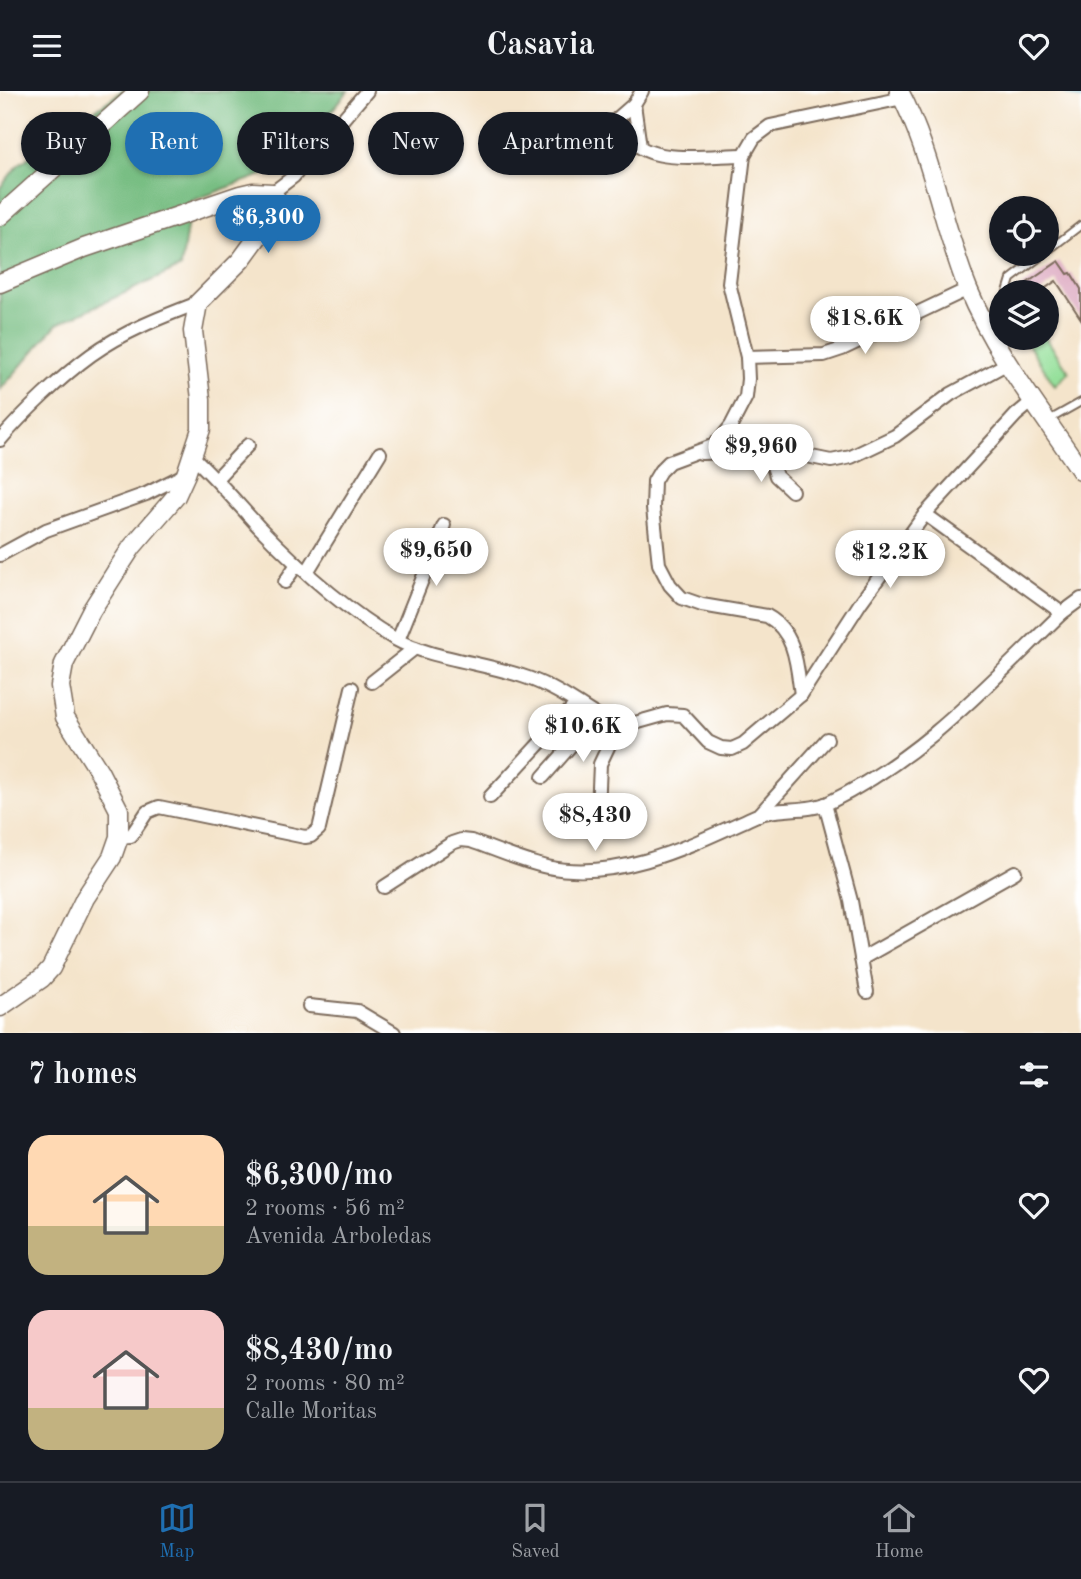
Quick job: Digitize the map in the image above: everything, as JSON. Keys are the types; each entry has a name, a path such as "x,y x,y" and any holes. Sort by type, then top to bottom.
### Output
{"main road":[{"path":"0,216 140,91"},
{"path":"901,95 915,126 968,289 989,332"},
{"path":"0,283 84,248 240,195 253,192 272,193 277,200 276,212 241,260 198,303 192,331 201,399 199,436 176,496 132,547 91,611 64,664 60,686 65,717 99,771 119,810 120,837 112,857 85,898 51,968 42,978 0,1007"},
{"path":"1000,350 1081,471"}],"street":[{"path":"272,193 293,177 367,91"},
{"path":"625,112 635,104 642,91"},
{"path":"800,695 792,645 784,628 767,616 682,599 670,585 659,564 653,508 654,481 669,462 712,446 731,426 746,397 747,357 729,283 744,155 754,138 770,126 901,95"},
{"path":"635,104 640,147 649,153 687,156 744,155"},
{"path":"747,357 824,355 968,289"},
{"path":"0,440 13,425 93,354 158,318 198,303"},
{"path":"695,453 789,452 824,461 851,457 895,436 951,394 1008,363"},
{"path":"193,457 302,568 346,606 398,640 415,648 496,667 533,679 617,728 676,713 683,715 714,746 732,749 744,744 800,695 861,602 925,514 1016,415 1034,400"},
{"path":"216,478 248,445"},
{"path":"285,582 302,568 380,453"},
{"path":"769,453 776,476 792,491"},
{"path":"0,555 39,533 155,491 186,474"},
{"path":"925,514 1062,613"},
{"path":"398,640 444,525"},
{"path":"384,887 452,843 461,840 548,867 583,871 634,864 721,833 759,814 825,804 894,765 954,718 1062,613 1081,599"},
{"path":"372,682 415,648"},
{"path":"120,837 131,836 147,812 159,807 311,837 318,829 352,688"},
{"path":"490,797 576,704"},
{"path":"543,777 596,717"},
{"path":"598,811 600,764 617,728"},
{"path":"759,814 827,739"},
{"path":"825,804 851,901 867,992"},
{"path":"860,958 1014,872"},
{"path":"309,1006 357,1011 394,1033"}],"lane":[{"path":"1059,242 1081,225"},
{"path":"1011,280 1028,266"},
{"path":"1048,421 1081,402"}],"green space":[{"path":"122,91 348,91 331,112 237,112 237,175 262,175 191,201 181,267 57,324 0,390 0,188 21,163 21,175 111,175 111,112 92,112"},
{"path":"1032,350 1054,350 1069,372 1055,386"}],"building":[{"path":"1059,261 1081,289 1081,319 1059,286 1059,280 1031,280 1052,266 1059,266"}],"waterway":[{"path":"1062,91 1081,98"}]}
